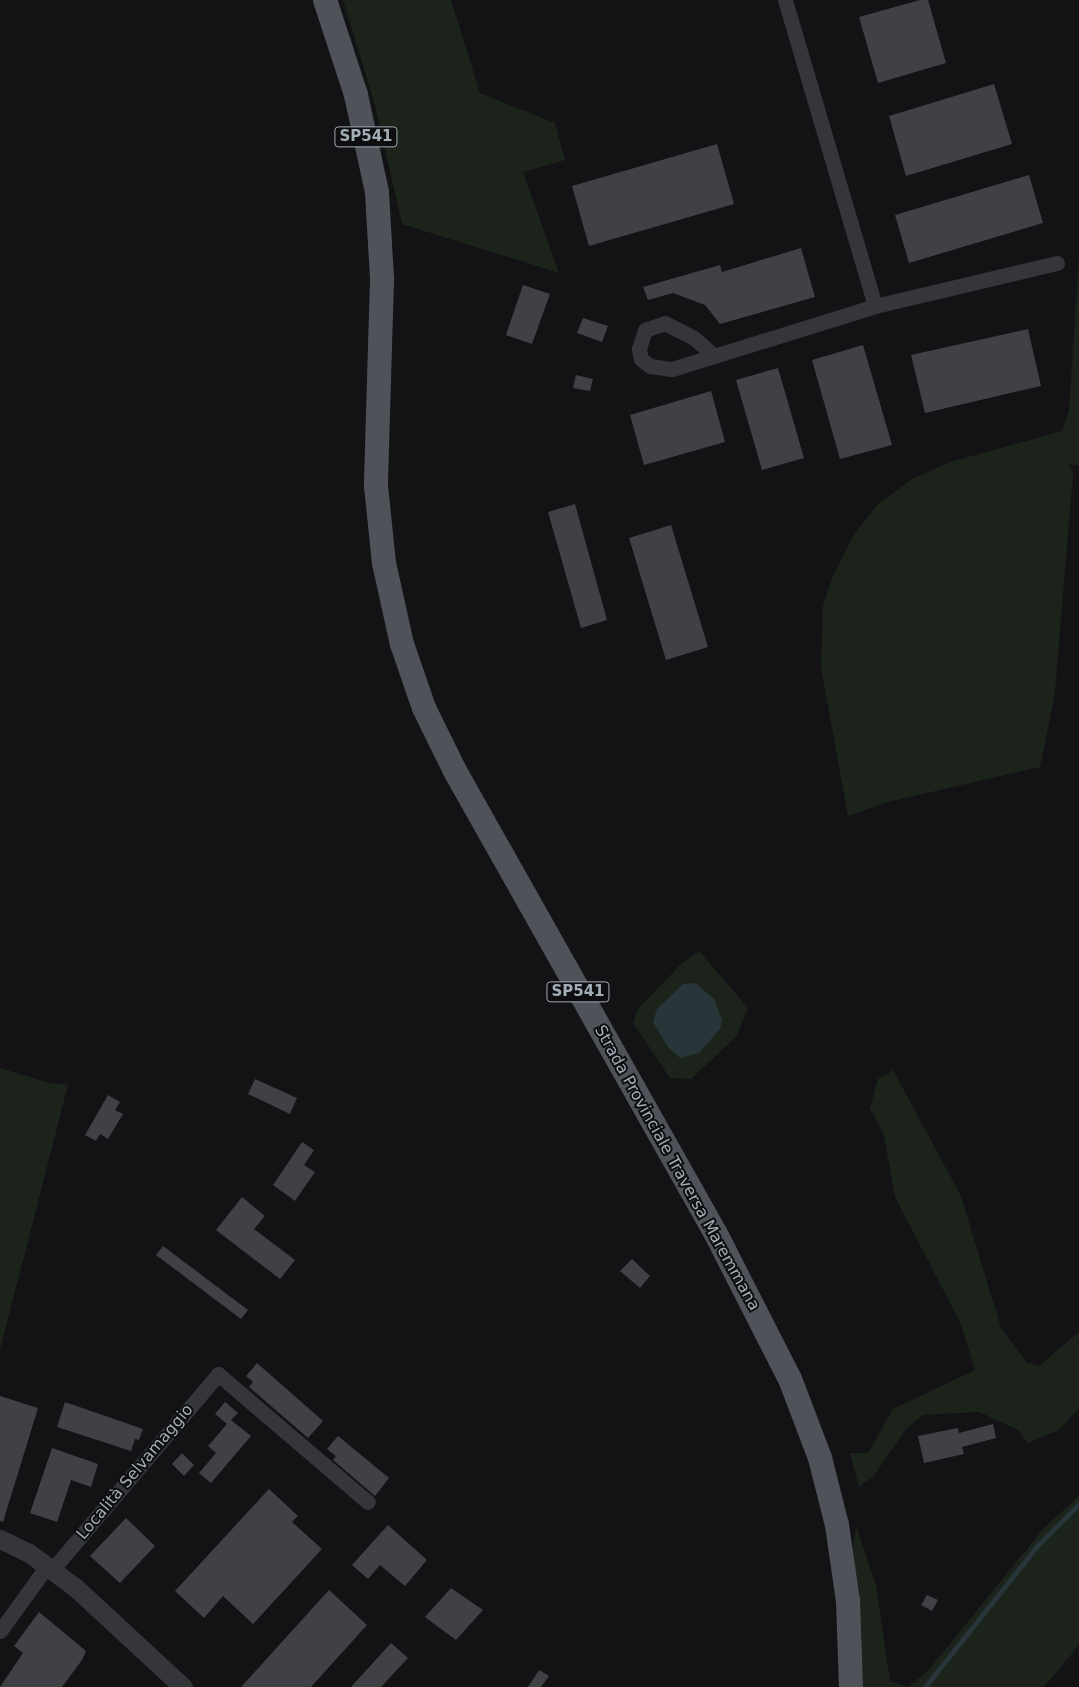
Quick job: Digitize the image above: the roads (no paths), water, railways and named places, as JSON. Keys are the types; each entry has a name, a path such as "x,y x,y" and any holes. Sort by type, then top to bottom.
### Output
{"main road":[{"name":"Strada Provinciale Traversa Maremmana","path":"325,0 360,112 377,192 382,279 376,486 384,563 402,644 424,708 455,772 721,1243 790,1378 820,1458 837,1525 848,1601 851,1687"}],"street":[{"path":"785,0 875,306"},
{"path":"713,355 875,306 1057,263"},
{"name":"Località Selvamaggio","path":"0,1631 50,1568 218,1374 368,1502"},
{"path":"0,1539 50,1568 103,1612 182,1687"}],"waterway":[{"path":"925,1687 1038,1545 1079,1504"}]}
